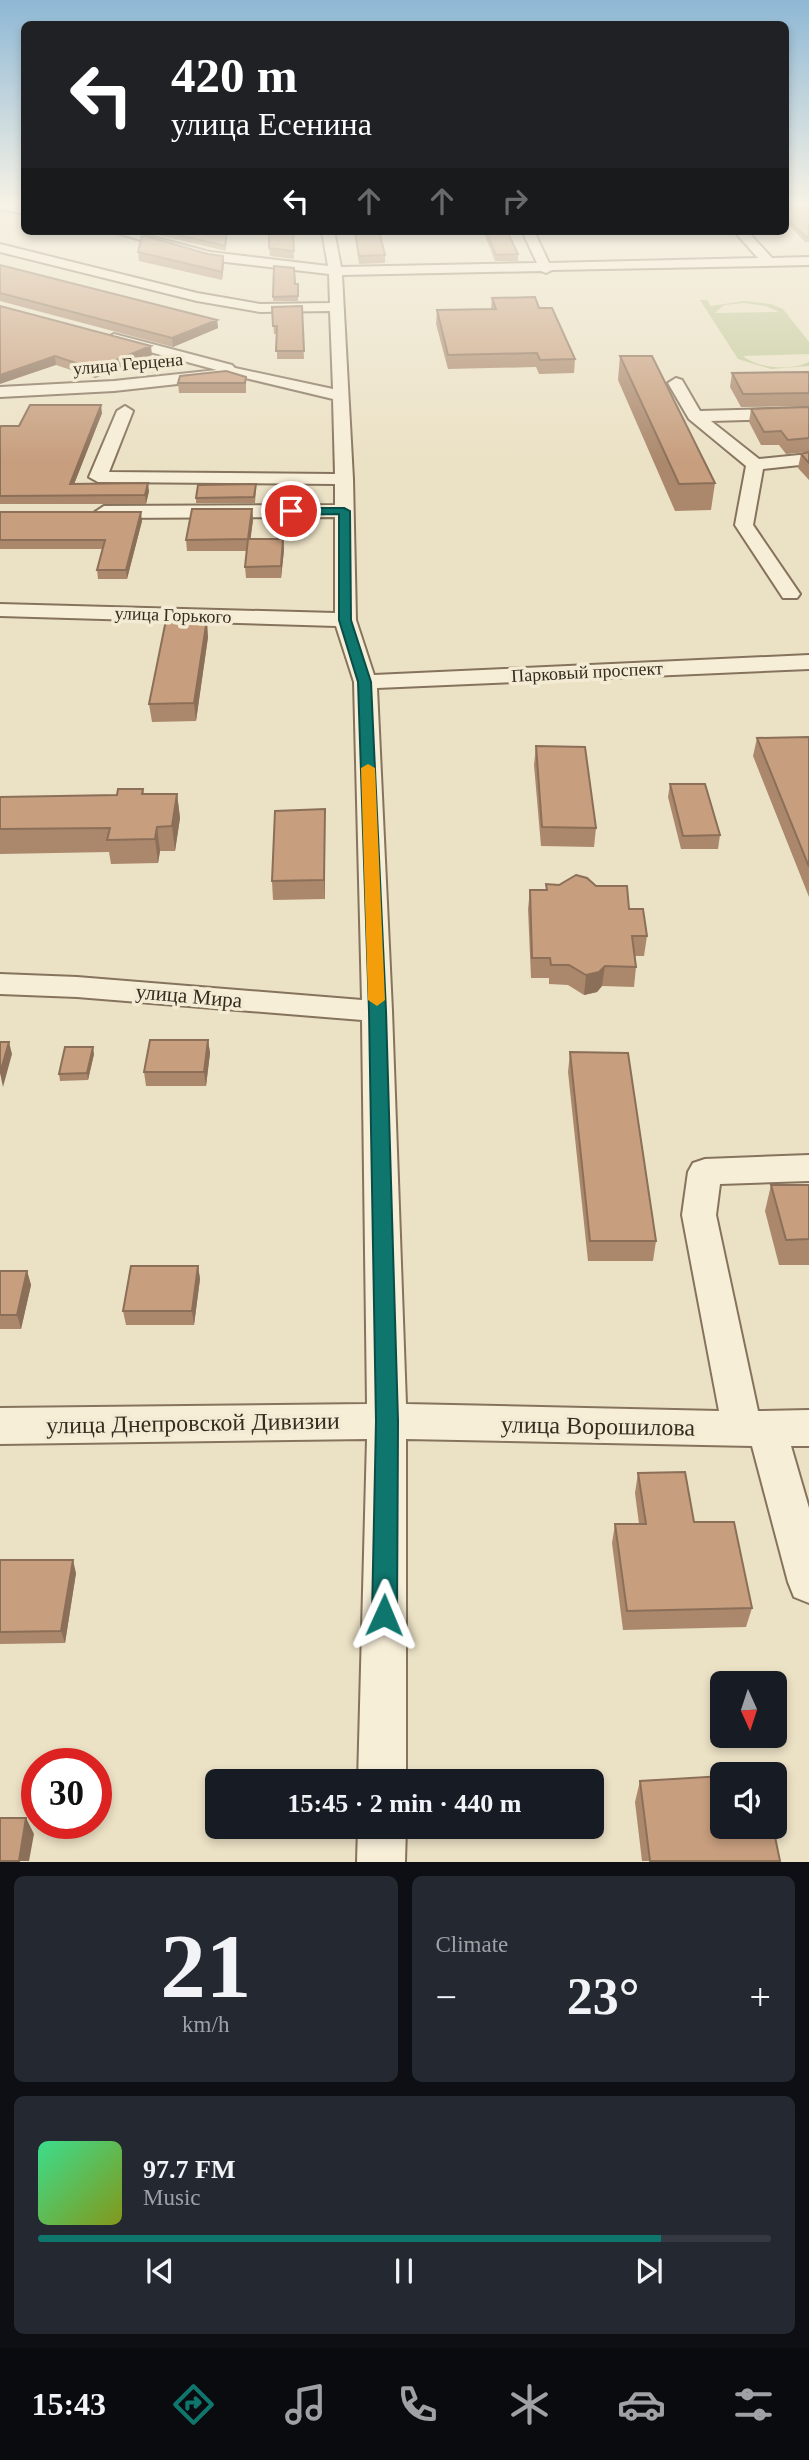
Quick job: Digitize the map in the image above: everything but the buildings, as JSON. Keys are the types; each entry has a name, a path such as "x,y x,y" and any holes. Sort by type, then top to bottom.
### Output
{"street":[{"path":"160,288 260,308 337,307"},
{"path":"336,288 344,479 345,620 365,682 377,1011 387,1421 382,1769"},
{"path":"94,332 241,372"},
{"name":"улица Герцена","path":"0,393 114,387 241,372 341,396"},
{"path":"676,383 695,416 755,464 809,459"},
{"path":"125,411 98,477 344,479"},
{"path":"695,416 809,413"},
{"path":"755,464 744,525 790,594"},
{"path":"83,513 344,511"},
{"name":"улица Горького","path":"0,610 345,620"},
{"name":"Парковый проспект","path":"365,682 809,662"},
{"name":"улица Мира","path":"0,984 77,987 377,1011"},
{"path":"809,1168 705,1172 699,1214 754,1430 809,1583"},
{"name":"улица Днепровской Дивизии","path":"0,1426 387,1421"},
{"name":"улица Ворошилова","path":"387,1421 809,1429"},
{"path":"381,1861 382,1839"}],"green space":[{"path":"700,300 707,300 711,306 744,301 771,304 783,309 809,342 809,354 743,356 766,366 793,367 809,362 809,366 771,369 738,359","holes":["744,303 766,306 779,312 715,313 724,305"]}],"slow traffic":[{"path":"368,768 377,1000"}],"route":[{"path":"291,511 344,511 345,620 365,682 377,1011 387,1421 384,1615"}]}
